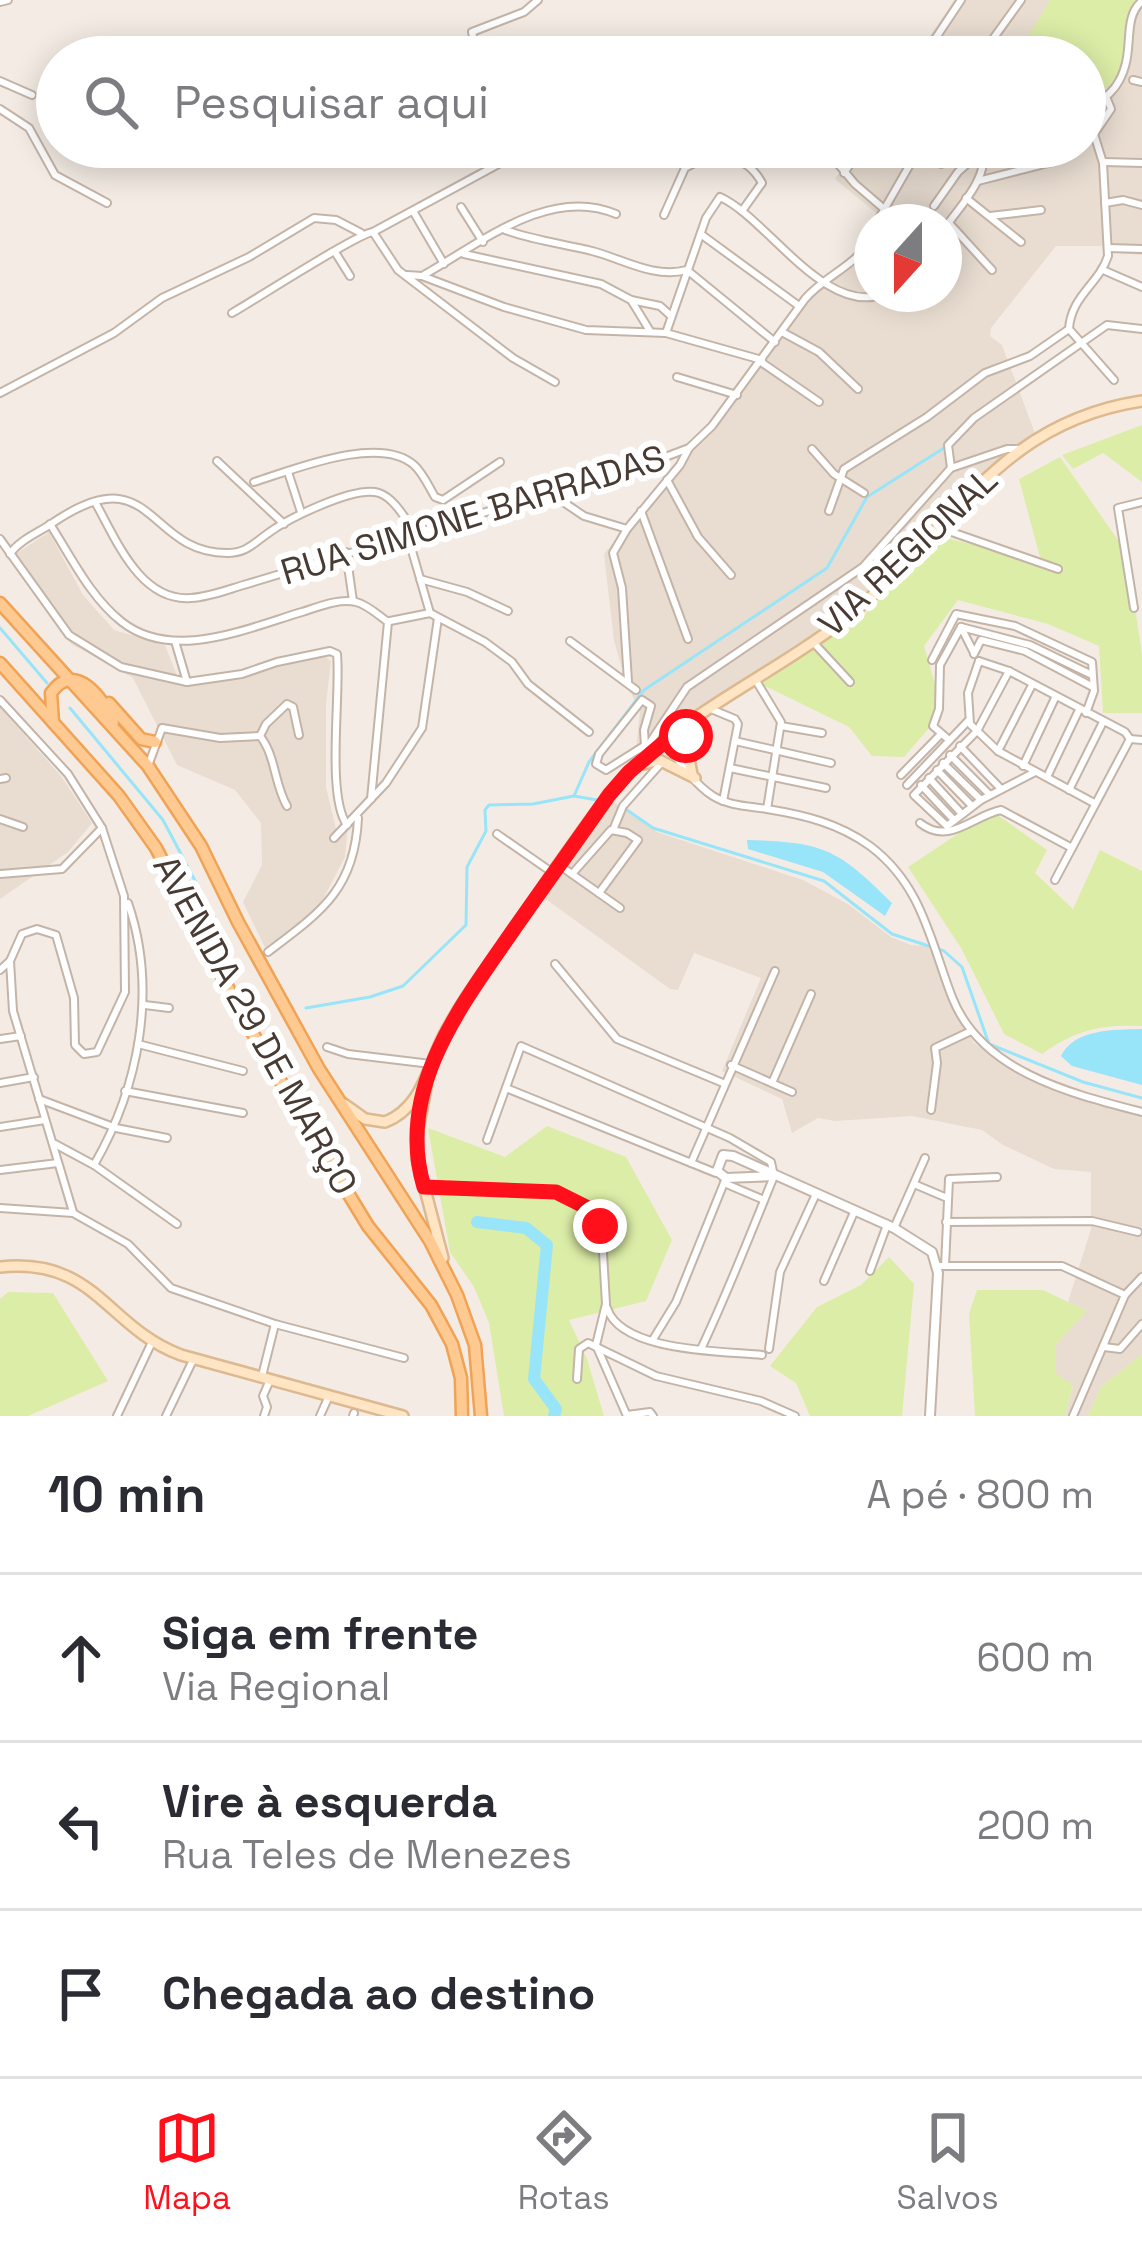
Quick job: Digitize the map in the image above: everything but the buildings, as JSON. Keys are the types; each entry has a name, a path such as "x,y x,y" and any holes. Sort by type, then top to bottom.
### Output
{"main road":[{"name":"VIA REGIONAL","path":"332,1092 361,1117 386,1122 411,1105 460,1007 631,770 687,722 860,607 976,484 1019,449 1084,415 1142,401"},
{"name":"AVENIDA 29 DE MARÇO","path":"0,603 148,766 201,846 332,1092 430,1241 449,1280"},
{"name":"AVENIDA 29 DE MARÇO","path":"0,663 119,796 156,848 295,1106 368,1226 431,1305 452,1344 461,1378 461,1415"},
{"path":"60,734 49,702 55,686 69,680 91,688 141,739 155,742"},
{"path":"103,699 116,731"},
{"path":"687,722 691,773"},
{"path":"631,770 654,760 691,773"},
{"name":"VIA REGIONAL","path":"430,1067 416,1146 449,1280 475,1345 483,1414"},
{"path":"0,1267 35,1265 66,1274 85,1284 152,1342 194,1358 403,1416"},
{"path":"461,1415 483,1414"}],"street":[{"path":"473,36 472,32 524,12 538,0"},
{"path":"937,36 961,0"},
{"path":"995,36 1021,0"},
{"path":"1106,115 1112,107 1107,100 1130,55 1129,22 1142,1"},
{"path":"0,81 32,95"},
{"path":"0,109 28,128 36,142"},
{"path":"1106,163 1142,163"},
{"path":"51,168 55,175 107,203"},
{"path":"0,393 114,333 162,298 249,257 314,218 327,217 361,232 373,232 491,168"},
{"path":"664,215 685,168"},
{"path":"742,211 762,183 751,168"},
{"path":"840,168 879,204"},
{"path":"844,173 847,168"},
{"path":"885,204 908,168"},
{"path":"935,204 962,168"},
{"path":"962,204 978,181 980,168"},
{"path":"978,181 1029,168"},
{"path":"1102,168 1108,248 1103,270 1072,309 1069,329 1114,380"},
{"path":"666,333 715,199 724,197 821,281 854,295"},
{"path":"966,198 1021,242"},
{"path":"1103,203 1123,200 1142,206"},
{"path":"422,276 546,209 589,206 616,214"},
{"path":"461,207 483,242"},
{"path":"990,216 1041,210"},
{"path":"413,211 444,264"},
{"path":"505,230 660,272 687,270 775,342"},
{"path":"232,313 335,253 361,232"},
{"path":"373,232 391,264 404,275 513,358 555,382"},
{"path":"702,235 799,306"},
{"path":"962,241 992,270"},
{"path":"1108,248 1142,249"},
{"path":"335,253 350,276"},
{"path":"464,254 587,280 631,300 660,306 671,316"},
{"name":"RUA SIMONE BARRADAS","path":"95,502 138,573 160,593 197,598 689,448 737,395 799,306 821,281 854,259"},
{"path":"1103,270 1142,286"},
{"path":"404,275 422,276 504,307 586,330 666,333 762,361 819,402"},
{"path":"631,300 650,331"},
{"path":"951,468 948,445 974,418 1111,324 1142,329"},
{"path":"829,511 844,469 927,417 985,373 1030,356 1069,329"},
{"path":"782,332 819,352 858,389"},
{"path":"677,377 737,395"},
{"path":"628,681 622,588 613,553 689,448"},
{"path":"812,448 839,477 864,493"},
{"path":"631,770 696,679 863,567 951,468 1019,449"},
{"path":"254,482 355,454 386,453 416,467 435,497 442,500 500,462"},
{"path":"217,461 284,524"},
{"path":"288,472 301,512"},
{"path":"668,481 698,537 731,575"},
{"path":"10,556 17,544 75,508 117,497 135,501 188,545 217,553 242,552 301,512 368,492 380,493 412,536 420,579 434,616 422,728 386,783 358,818 334,838"},
{"path":"548,492 584,516 627,529"},
{"path":"1133,608 1119,506 1141,502 1142,513"},
{"path":"641,511 688,639"},
{"path":"50,524 84,578 124,624 175,641 202,639 353,601 388,622 434,616 512,662 528,684 589,732"},
{"path":"936,527 1058,568"},
{"path":"0,539 17,544"},
{"path":"0,539 78,642 130,670 187,682 335,652 337,773 341,816 347,824"},
{"path":"346,552 353,601"},
{"path":"420,579 467,592 508,611"},
{"path":"952,620 961,627 1030,645 1092,675"},
{"path":"932,660 952,620"},
{"path":"952,620 1015,626 1091,661 1093,695 1047,777"},
{"path":"371,799 388,622"},
{"path":"961,627 977,657 1130,739 1142,740"},
{"path":"949,740 933,726 939,710 940,666 961,627"},
{"path":"1091,686 1025,651 981,640 968,693 968,721 998,751 1094,803"},
{"path":"175,641 187,682"},
{"path":"571,641 636,690"},
{"path":"813,642 850,682"},
{"path":"1009,671 977,730 914,793 944,826 980,800 1035,772"},
{"path":"755,680 781,724 767,809"},
{"path":"998,751 1033,685"},
{"path":"1023,766 1055,698"},
{"path":"0,700 68,774 102,829 135,930 145,1005 116,1128 94,1165"},
{"path":"643,700 651,706 644,728 646,746 606,770 596,764 643,700"},
{"path":"260,736 286,704 293,707 299,735"},
{"path":"709,709 737,722 724,801"},
{"path":"669,712 687,722"},
{"path":"907,785 968,721"},
{"path":"1069,790 1103,722"},
{"path":"781,724 822,733"},
{"path":"148,766 162,728 220,738 260,736"},
{"path":"901,775 940,734"},
{"path":"260,736 287,806"},
{"path":"1055,880 1130,739"},
{"path":"666,740 708,793 724,801 818,819 870,846 914,895 934,939 951,996 971,1031 991,1052 1051,1084 1142,1112"},
{"path":"734,741 831,763"},
{"path":"960,746 1001,789"},
{"path":"950,755 990,795"},
{"path":"572,874 614,830 623,806 663,761"},
{"path":"940,766 980,800"},
{"path":"940,766 972,807"},
{"path":"730,768 826,788"},
{"path":"929,778 962,814"},
{"path":"921,785 954,820"},
{"path":"920,823 946,833 1001,810 1072,848"},
{"path":"268,952 333,897 354,859 358,818"},
{"path":"0,819 23,827"},
{"path":"0,874 62,869 102,829"},
{"path":"599,893 638,844 627,833 614,830"},
{"path":"497,834 572,874 620,908"},
{"path":"74,1213 10,1002 10,961 22,934 37,929 56,935 74,998 75,1045 84,1054 97,1052 125,992 124,896"},
{"path":"0,970 10,961"},
{"path":"555,964 617,1039 723,1083"},
{"path":"692,1163 775,971"},
{"path":"772,1083 811,994"},
{"path":"145,1005 169,1008"},
{"path":"931,1110 938,1059 935,1048 971,1031"},
{"path":"0,1040 21,1036"},
{"path":"138,1044 243,1070"},
{"path":"487,1139 521,1046 763,1155 773,1166 774,1176 734,1284 723,1297 701,1349"},
{"path":"327,1047 430,1067"},
{"path":"731,1065 792,1092"},
{"path":"0,1083 34,1077"},
{"path":"505,1087 692,1163 764,1199"},
{"path":"125,1091 243,1113"},
{"path":"39,1099 116,1128 167,1138"},
{"path":"0,1127 45,1120"},
{"path":"52,1142 94,1165 178,1224"},
{"path":"652,1341 676,1302 723,1179 717,1161 728,1155 928,1246 941,1266"},
{"path":"870,1271 925,1157"},
{"path":"0,1170 58,1163"},
{"path":"723,1179 774,1176"},
{"path":"930,1416 948,1182 997,1177"},
{"path":"914,1184 947,1198"},
{"path":"424,1187 543,1190 590,1209 600,1226 606,1304 596,1345 627,1416 652,1414"},
{"path":"606,1304 615,1324 635,1336 701,1349 765,1352 779,1274 815,1194"},
{"path":"0,1208 74,1213 128,1244 171,1288 275,1324 404,1358"},
{"path":"824,1281 855,1210"},
{"path":"946,1222 1092,1221 1138,1232"},
{"path":"941,1266 1062,1266 1125,1294"},
{"path":"1073,1416 1125,1294 1142,1277"},
{"path":"264,1416 275,1324"},
{"path":"1102,1346 1120,1349 1142,1324"},
{"path":"117,1416 152,1342"},
{"path":"577,1379 581,1344 596,1345 656,1376 761,1401 795,1416"},
{"path":"166,1416 194,1358"},
{"path":"320,1416 328,1396"}],"shaded area":[{"path":"954,0 1142,0 1142,255 1103,252 1102,246 1056,246 991,328 990,336 1002,345 1036,436 992,466 858,605 641,754 636,750 640,710 627,686 614,641 604,554 676,464 678,454 704,431 802,295 854,255 854,312 962,312 962,204 865,204 835,179 842,168 1106,168 1106,36 930,36"},
{"path":"49,532 83,595 114,630 165,645 181,686 225,680 304,657 331,661 326,787 336,829 348,827 345,857 319,907 266,950 243,902 262,865 261,823 235,790 177,765 133,678 71,644 8,559"},
{"path":"0,707 61,776 92,823 68,852 0,899"},
{"path":"605,796 657,832 803,880 848,904 891,937 911,945 934,946 958,1017 974,1043 1023,1075 1095,1105 1142,1115 1142,1354 1101,1387 1088,1416 1065,1416 1073,1386 1055,1374 1055,1345 1086,1311 1068,1302 1091,1229 1091,1172 1054,1169 982,1130 912,1116 818,1118 792,1133 782,1099 722,1071 761,978 694,953 678,990 670,989 536,892"}],"green space":[{"path":"1050,0 1136,0 1124,29 1128,65 1120,83 1106,87 1106,36 1029,36"},
{"path":"1142,425 1142,482 1103,453 1073,469 1062,455"},
{"path":"1060,457 1127,553 1142,655 1142,713 1103,713 1099,646 1048,624 958,600 924,646 943,712 904,757 872,756 849,727 761,684 864,615 938,536 1041,561 1019,479"},
{"path":"992,811 1047,850 1035,873 1073,909 1100,850 1142,871 1142,1026 1089,1030 1042,1054 1004,1034 961,948 908,867"},
{"path":"547,1126 626,1157 672,1240 646,1301 569,1320 604,1416 504,1416 489,1323 474,1287 450,1252 428,1128 505,1157"},
{"path":"889,1257 914,1284 902,1416 810,1416 796,1383 770,1366 817,1307 861,1285"},
{"path":"977,1290 1043,1290 1087,1311 1055,1345 1055,1373 1073,1385 1065,1416 975,1416 969,1314"},
{"path":"8,1292 53,1293 108,1381 28,1416 0,1416 0,1299"},
{"path":"1142,1354 1142,1416 1088,1416 1101,1387"}],"water":[{"path":"747,840 795,843 828,852 892,903 885,916 823,872 748,849"},
{"path":"1142,1029 1142,1085 1072,1066 1061,1056 1086,1035"}],"waterway":[{"path":"574,796 589,762 644,690 827,568 867,497 947,446"},
{"path":"0,628 47,683"},
{"path":"70,708 163,820 220,928"},
{"path":"306,1008 403,986 466,925 467,867 486,831 489,805 533,804 574,796 597,800"},
{"path":"627,810 653,828 824,881 892,934 944,951 962,967 989,1044 1083,1082 1142,1098"},
{"path":"477,1222 526,1228 547,1245 534,1379 556,1409 554,1416"}],"route":[{"path":"600,1226 590,1209 556,1192 424,1187 417,1159 418,1129 431,1064 460,1007 609,795 688,722 686,736"}]}
